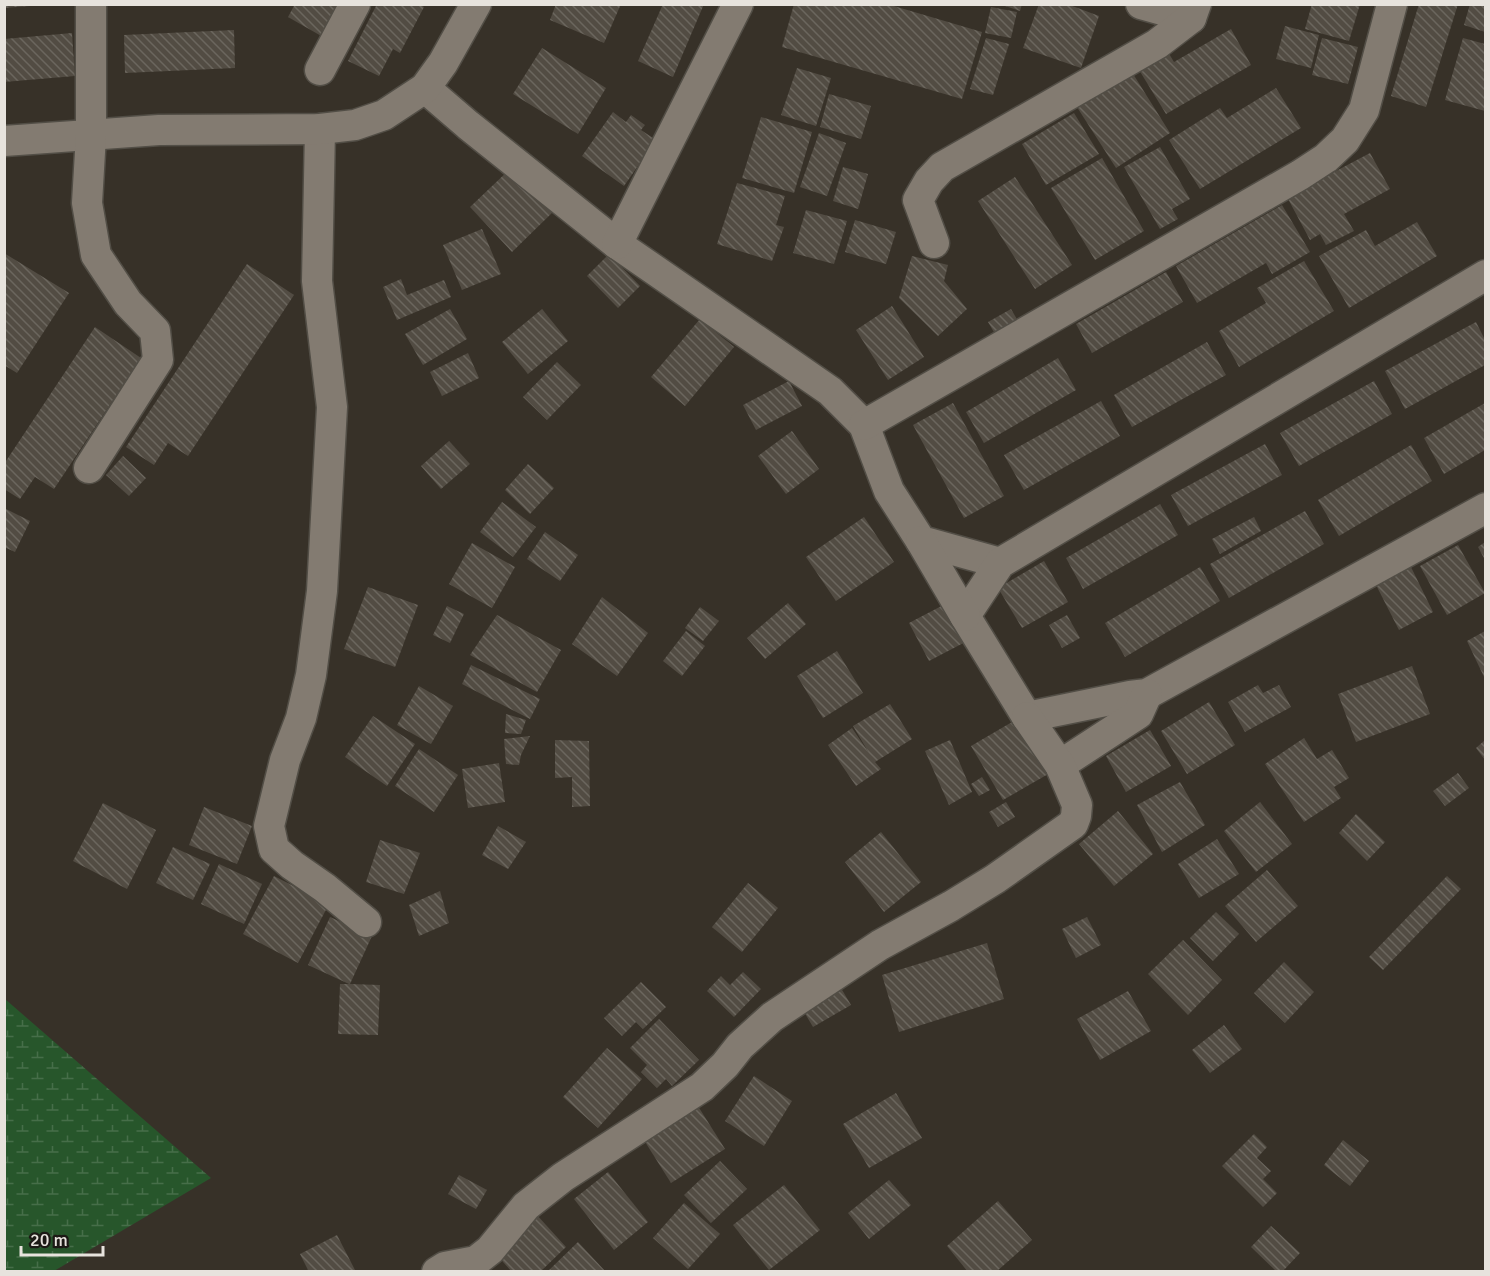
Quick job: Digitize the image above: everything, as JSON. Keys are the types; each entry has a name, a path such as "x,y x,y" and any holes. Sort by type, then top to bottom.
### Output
{"street":[{"path":"89,468 158,360 155,331 128,303 96,255 87,203 91,135 91,4"},
{"path":"321,70 355,4"},
{"path":"4,141 159,130 320,129 356,125 384,115 424,88 443,63 476,4"},
{"path":"617,244 738,4"},
{"path":"1141,4 1194,11"},
{"path":"864,425 1280,187 1326,158 1345,140 1365,110 1392,4"},
{"path":"934,243 918,200 929,181 942,167 1157,44 1194,11"},
{"path":"424,88 617,244 830,391 864,425 889,491 1027,717 1060,765 1077,805 1077,816 1073,824 995,879 880,945 772,1017 740,1046 725,1065 702,1087 563,1177 526,1206 490,1250 476,1261 446,1267 437,1272"},
{"path":"320,129 317,281 332,407 322,591 311,675 301,718 285,760 269,826 274,849 366,922"},
{"path":"965,616 1000,563 1485,275"},
{"path":"1027,717 1147,694 1485,508"},
{"path":"921,541 1000,563"},
{"path":"1060,765 1138,714 1147,694"}],"green space":[{"path":"5,999 211,1178 54,1271 5,1271"}],"building":[{"path":"4,4 30,4 30,6 4,8"},
{"path":"295,4 342,4 323,37 288,17"},
{"path":"377,4 419,4 424,7 400,53 393,49 379,76 348,61"},
{"path":"556,4 621,4 604,43 550,20"},
{"path":"663,4 704,4 673,77 638,61"},
{"path":"794,4 887,4 982,32 962,99 782,47"},
{"path":"999,4 1022,4 1020,11"},
{"path":"1039,4 1067,4 1099,16 1081,68 1023,48"},
{"path":"1312,4 1360,4 1349,41 1305,29"},
{"path":"1419,4 1458,4 1426,107 1391,96"},
{"path":"1470,4 1485,4 1485,32 1464,25"},
{"path":"991,7 1017,12 1011,38 985,33"},
{"path":"1285,26 1319,35 1311,68 1276,59"},
{"path":"1231,29 1251,65 1166,114 1136,65 1165,47 1174,62"},
{"path":"234,30 235,68 125,73 124,35"},
{"path":"72,33 75,76 4,82 4,39"},
{"path":"986,38 1009,44 993,95 970,89"},
{"path":"1322,38 1358,47 1348,84 1312,75"},
{"path":"1463,38 1485,44 1485,111 1445,100"},
{"path":"542,48 606,88 578,134 513,94"},
{"path":"797,68 831,78 816,126 781,115"},
{"path":"1130,69 1170,133 1116,168 1075,104"},
{"path":"1276,88 1301,128 1200,189 1169,140 1220,108 1227,118"},
{"path":"829,94 871,106 861,139 820,127"},
{"path":"613,112 626,122 631,115 645,125 641,130 656,140 624,186 582,156"},
{"path":"1074,113 1099,154 1046,185 1022,144"},
{"path":"761,117 812,132 794,193 742,178"},
{"path":"819,133 846,143 827,196 800,187"},
{"path":"1160,147 1190,199 1172,209 1178,219 1160,229 1124,167"},
{"path":"1370,153 1390,189 1344,214 1354,231 1326,245 1320,234 1310,240 1287,197"},
{"path":"1102,158 1144,231 1095,260 1051,188"},
{"path":"512,167 554,211 512,252 470,207"},
{"path":"843,167 868,174 858,209 833,201"},
{"path":"1015,177 1072,265 1035,289 978,201"},
{"path":"737,183 785,196 776,225 784,227 772,261 717,244"},
{"path":"1282,205 1310,252 1272,274 1266,263 1197,303 1176,266"},
{"path":"806,210 847,221 834,264 793,253"},
{"path":"855,220 896,232 886,264 845,252"},
{"path":"1417,222 1437,256 1349,308 1319,256 1366,230 1375,246"},
{"path":"482,229 501,274 462,290 443,245"},
{"path":"4,253 69,293 17,373 4,365"},
{"path":"609,254 640,286 618,308 587,276"},
{"path":"912,256 948,265 944,281 967,309 938,336 899,298"},
{"path":"1304,261 1334,311 1239,367 1219,331 1266,303 1257,288"},
{"path":"247,264 294,295 188,456 168,443 154,465 126,447"},
{"path":"1166,272 1183,302 1092,353 1076,324"},
{"path":"401,279 407,295 444,280 451,297 397,320 383,287"},
{"path":"892,306 924,357 888,380 856,330"},
{"path":"450,309 467,339 423,365 405,334"},
{"path":"542,309 568,341 528,374 502,342"},
{"path":"1011,309 1021,326 998,339 988,322"},
{"path":"700,319 734,347 685,406 651,377"},
{"path":"1476,322 1485,340 1485,365 1405,409 1385,371"},
{"path":"95,327 141,358 54,489 35,477 20,499 4,489 4,464"},
{"path":"1207,342 1226,375 1132,427 1114,395"},
{"path":"468,353 479,378 442,396 430,372"},
{"path":"1058,358 1076,390 984,443 966,412"},
{"path":"557,362 581,385 547,420 523,397"},
{"path":"789,381 802,406 756,430 743,405"},
{"path":"1374,381 1392,414 1299,466 1280,433"},
{"path":"1101,401 1120,436 1024,490 1004,455"},
{"path":"953,403 1004,496 964,518 913,425"},
{"path":"1485,403 1485,450 1444,474 1424,438"},
{"path":"792,431 819,469 786,494 758,456"},
{"path":"449,441 470,464 441,489 421,466"},
{"path":"1265,444 1282,475 1188,526 1171,495"},
{"path":"1411,445 1432,481 1339,536 1318,500"},
{"path":"123,456 146,478 129,496 106,475"},
{"path":"528,464 554,488 530,514 505,490"},
{"path":"502,502 536,527 513,557 480,532"},
{"path":"1160,504 1178,535 1083,589 1066,558"},
{"path":"4,508 30,521 15,552 4,547"},
{"path":"1305,511 1324,544 1229,598 1210,564"},
{"path":"864,517 894,562 836,601 806,557"},
{"path":"1254,517 1261,531 1220,554 1212,539"},
{"path":"545,532 578,555 560,581 527,559"},
{"path":"1485,542 1485,560 1478,547"},
{"path":"472,543 515,567 492,608 449,584"},
{"path":"1458,545 1485,593 1447,615 1420,566"},
{"path":"1044,561 1068,602 1022,628 998,588"},
{"path":"1410,565 1433,612 1399,630 1375,583"},
{"path":"1200,567 1220,601 1125,657 1105,623"},
{"path":"368,587 418,605 395,667 344,649"},
{"path":"602,597 648,633 617,676 572,644"},
{"path":"951,601 971,639 929,661 909,623"},
{"path":"788,603 806,624 765,659 747,638"},
{"path":"447,606 464,614 450,643 433,635"},
{"path":"700,607 719,621 703,641 685,628"},
{"path":"497,615 561,650 537,692 470,655"},
{"path":"1067,615 1080,638 1062,648 1049,625"},
{"path":"686,631 705,646 682,676 663,661"},
{"path":"1485,631 1485,679 1467,641"},
{"path":"837,651 863,693 823,718 797,676"},
{"path":"471,665 540,699 530,719 462,684"},
{"path":"1412,666 1430,714 1356,742 1338,694"},
{"path":"1258,685 1263,693 1279,685 1291,707 1245,732 1228,702"},
{"path":"419,686 453,706 431,744 397,725"},
{"path":"1209,702 1235,745 1187,774 1161,731"},
{"path":"890,704 912,739 875,762 881,769 856,786 828,745 852,728 869,753 853,726"},
{"path":"506,714 526,720 521,734 505,733"},
{"path":"373,716 415,744 387,786 345,757"},
{"path":"1019,718 1050,773 1003,800 971,746"},
{"path":"1150,730 1171,766 1126,792 1106,756"},
{"path":"530,736 519,765 506,764 504,739"},
{"path":"1304,738 1317,759 1332,750 1349,778 1334,787 1341,798 1304,822 1265,764"},
{"path":"555,740 589,741 590,806 572,807 572,777 555,778"},
{"path":"950,740 972,792 949,805 925,751"},
{"path":"1485,740 1485,760 1476,748"},
{"path":"419,749 458,775 434,812 395,786"},
{"path":"499,763 505,802 468,808 462,769"},
{"path":"1458,773 1469,788 1445,806 1433,791"},
{"path":"982,777 990,790 979,796 971,784"},
{"path":"1180,782 1205,825 1162,852 1137,805"},
{"path":"1006,802 1015,817 998,827 989,812"},
{"path":"1260,802 1292,844 1256,872 1224,831"},
{"path":"103,803 156,830 127,889 73,861"},
{"path":"204,807 252,826 237,864 189,845"},
{"path":"1118,811 1153,854 1114,886 1079,844"},
{"path":"1356,814 1385,842 1367,861 1339,833"},
{"path":"498,826 526,842 508,869 482,855"},
{"path":"881,832 921,882 884,912 845,862"},
{"path":"1217,839 1239,874 1199,898 1178,864"},
{"path":"380,840 420,853 404,894 366,882"},
{"path":"173,847 210,864 193,900 156,883"},
{"path":"219,864 262,884 244,924 201,904"},
{"path":"1267,870 1298,906 1256,942 1225,906"},
{"path":"274,876 329,904 298,963 243,934"},
{"path":"1447,876 1461,889 1383,970 1369,957"},
{"path":"748,883 778,908 742,952 712,927"},
{"path":"440,891 449,923 419,936 409,905"},
{"path":"1216,912 1239,934 1213,961 1190,938"},
{"path":"330,917 372,936 350,984 380,985 378,1035 338,1034 340,984 349,984 308,965"},
{"path":"1087,917 1101,945 1076,958 1062,929"},
{"path":"1183,940 1222,980 1188,1015 1148,974"},
{"path":"987,943 1004,999 899,1032 882,975"},
{"path":"1284,962 1314,992 1285,1023 1254,993"},
{"path":"743,972 761,989 734,1017 707,991 721,976 730,985"},
{"path":"641,982 666,1007 643,1029 636,1022 622,1036 604,1018"},
{"path":"838,983 851,1005 813,1027 800,1005"},
{"path":"1128,991 1151,1031 1100,1060 1077,1019"},
{"path":"659,1019 699,1060 672,1086 666,1079 657,1088 641,1072 647,1065 630,1048"},
{"path":"1224,1025 1242,1049 1210,1073 1192,1050"},
{"path":"607,1048 642,1079 598,1128 563,1097"},
{"path":"754,1076 792,1101 764,1146 725,1121"},
{"path":"896,1093 922,1138 869,1168 843,1124"},
{"path":"696,1103 725,1149 671,1183 642,1137"},
{"path":"1254,1134 1267,1147 1257,1158 1271,1171 1263,1179 1277,1193 1263,1207 1222,1166"},
{"path":"1343,1140 1369,1161 1350,1186 1324,1165"},
{"path":"720,1161 747,1189 711,1223 684,1195"},
{"path":"608,1172 648,1222 614,1250 574,1199"},
{"path":"459,1175 487,1190 476,1209 448,1194"},
{"path":"889,1180 911,1205 869,1239 848,1213"},
{"path":"784,1185 820,1230 769,1270 733,1225"},
{"path":"998,1201 1032,1240 996,1272 968,1272 947,1246"},
{"path":"684,1203 720,1234 688,1269 653,1238"},
{"path":"536,1214 566,1247 540,1272 512,1272 495,1253"},
{"path":"1271,1226 1300,1253 1282,1272 1277,1272 1251,1247"},
{"path":"337,1235 356,1272 309,1272 300,1254"},
{"path":"578,1242 606,1272 547,1272"}]}
